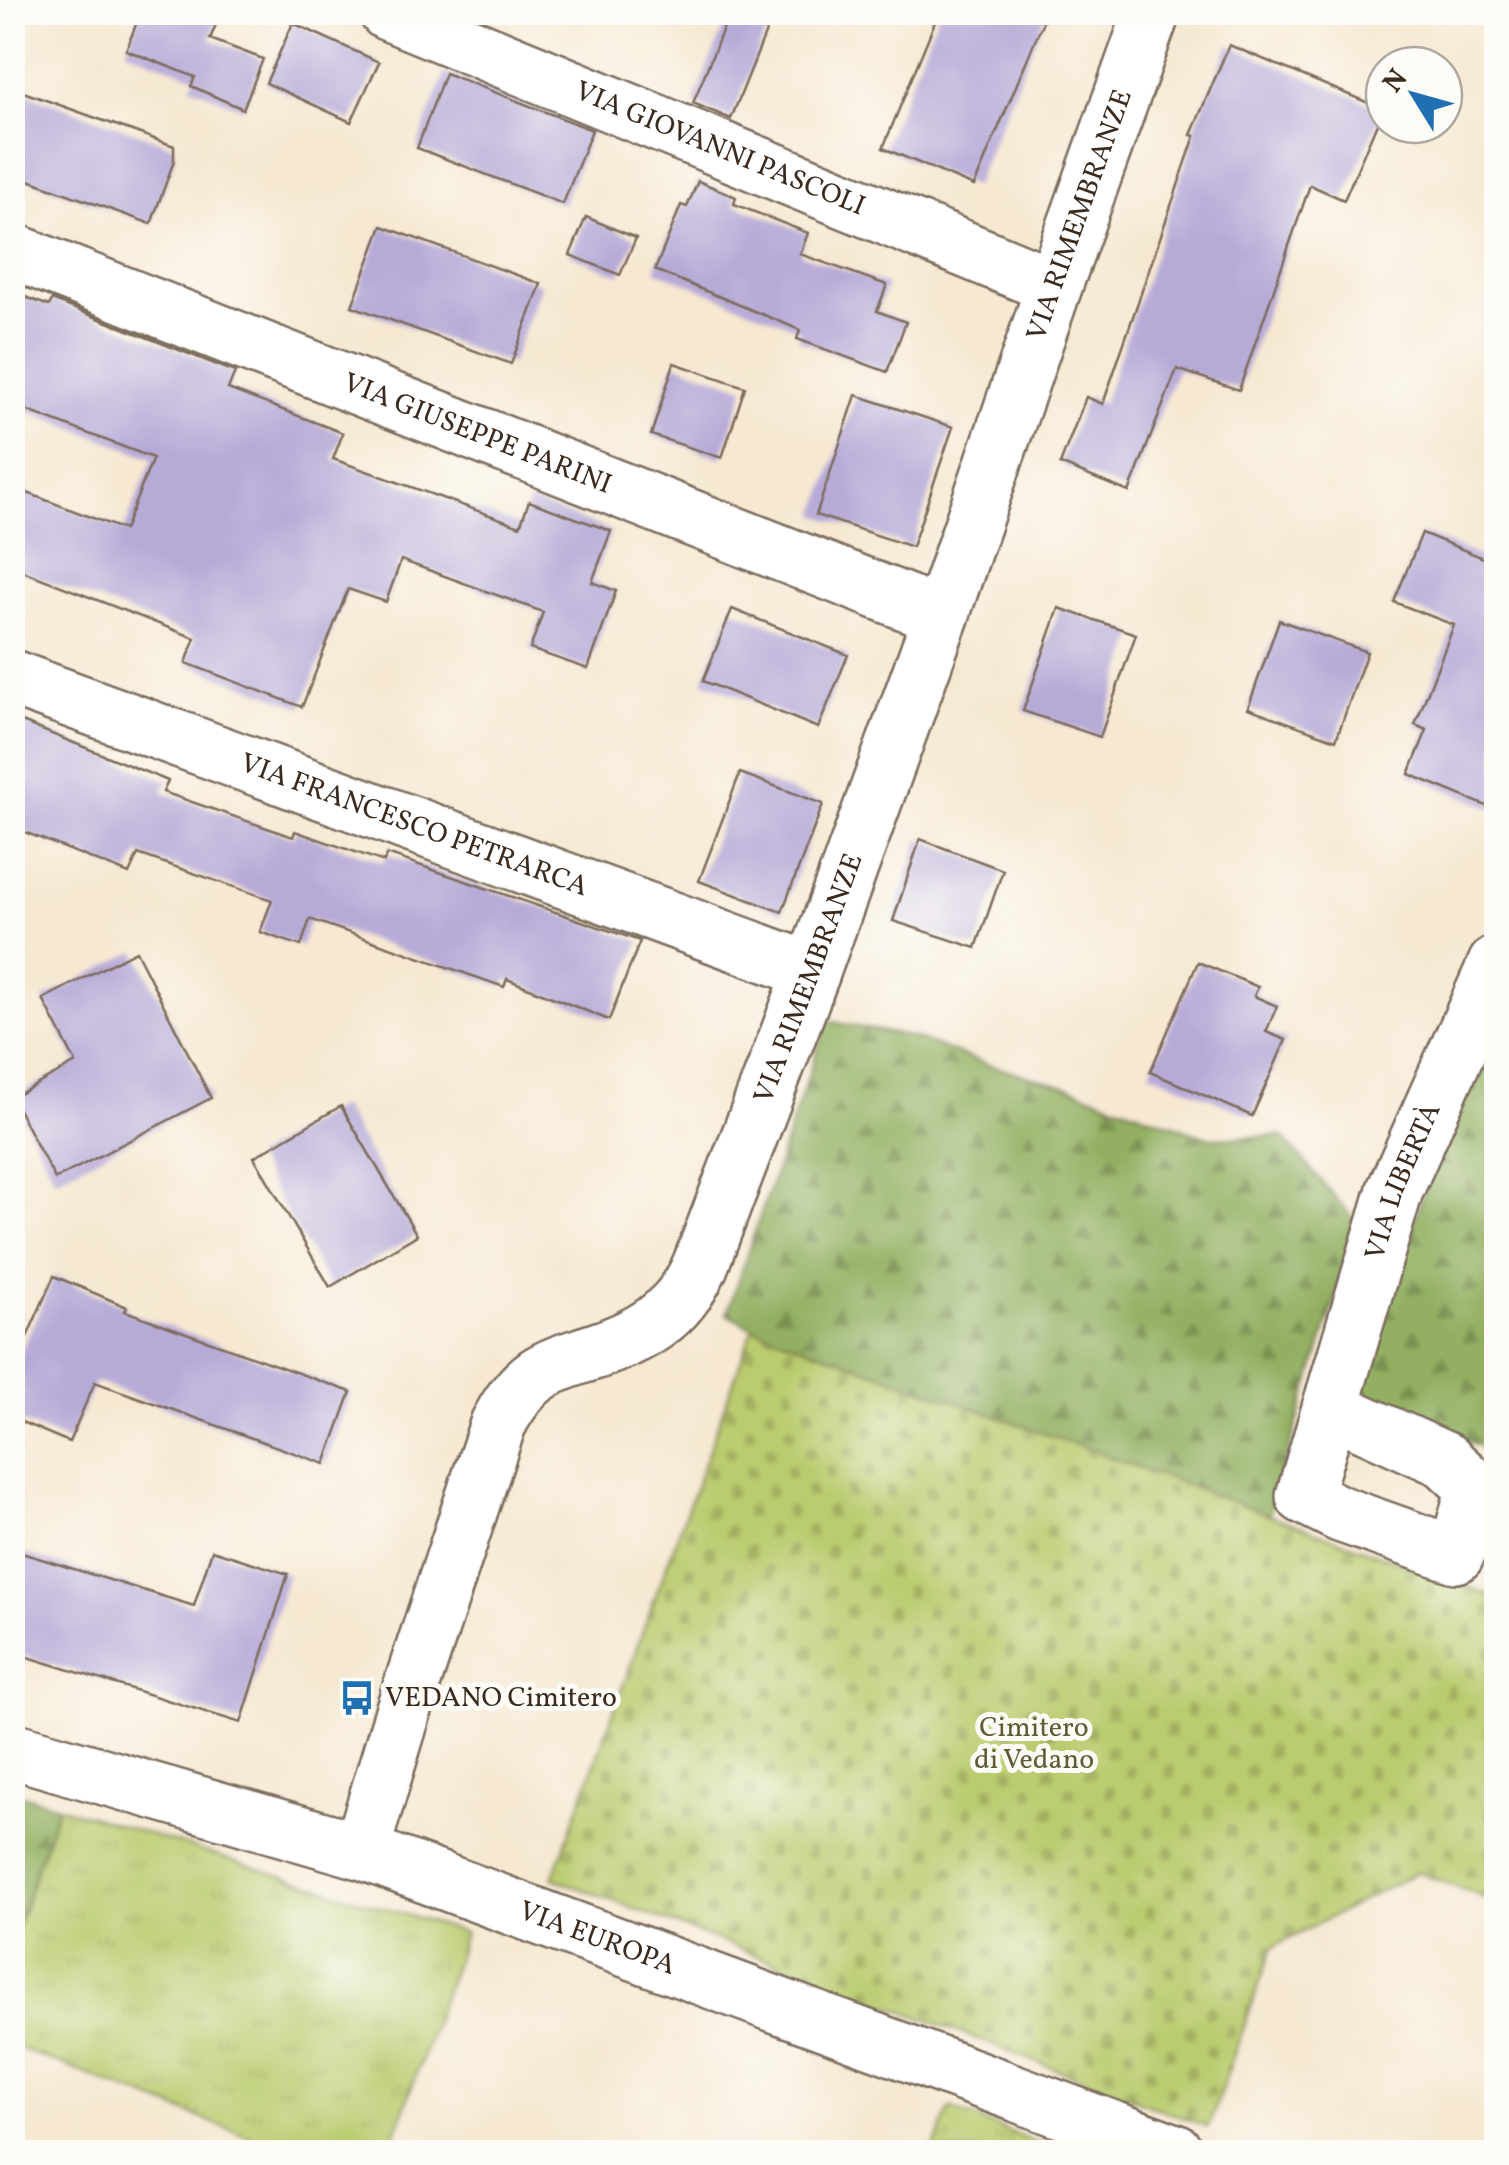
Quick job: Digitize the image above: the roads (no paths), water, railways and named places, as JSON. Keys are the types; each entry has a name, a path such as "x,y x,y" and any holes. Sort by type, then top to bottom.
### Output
{"street":[{"name":"VIA GIOVANNI PASCOLI","path":"387,12 1054,286"},
{"name":"VIA RIMEMBRANZE","path":"361,1851 402,1712 498,1424 534,1376 644,1330 675,1308 690,1290 812,972 941,616 1152,12"},
{"name":"VIA GIUSEPPE PARINI","path":"12,251 941,616"},
{"name":"VIA FRANCESCO PETRARCA","path":"12,678 812,972"},
{"name":"VIA LIBERTÀ","path":"1330,1408 1394,1190 1496,964"},
{"name":"VIA EUROPA","path":"12,1750 361,1851 1175,2152"}],"place":[{"name":"VEDANO Cimitero","path":"357,1698"}],"park label":[{"name":"Cimitero di Vedano","path":"1034,1744"}]}
